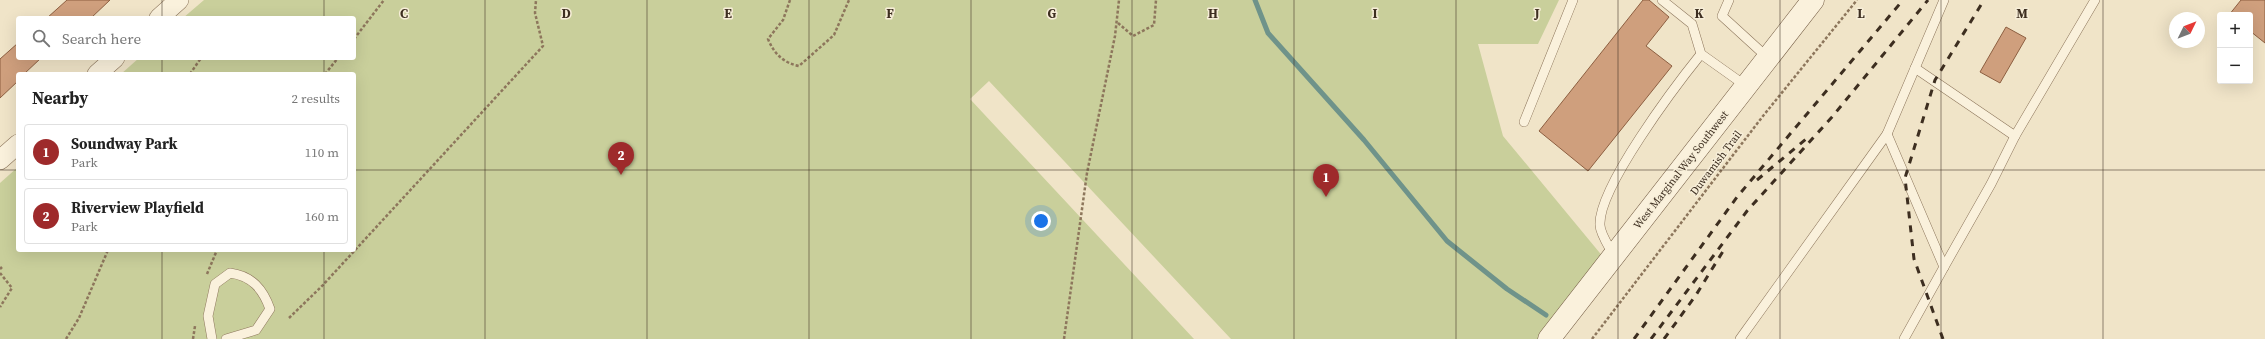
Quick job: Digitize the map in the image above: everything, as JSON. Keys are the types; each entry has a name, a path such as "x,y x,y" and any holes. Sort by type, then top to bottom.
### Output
{"main road":[{"name":"West Marginal Way Southwest","path":"1548,339 1814,0"}],"street":[{"path":"161,16 179,0"},
{"path":"99,72 113,60"},
{"path":"0,160 16,146"}],"lane":[{"path":"1524,122 1574,0"},
{"path":"1662,0 1692,24 1701,54 1747,87"},
{"path":"1730,0 1722,16 1768,58"},
{"path":"1740,339 1888,134 1944,0"},
{"path":"1904,339 2015,136 2095,0"},
{"path":"1614,256 1599,226 1606,200 1625,161 1701,54"},
{"path":"1915,68 2015,136"},
{"path":"1888,134 1944,267"},
{"path":"212,339 208,316 215,284 230,273 242,275 264,292 270,309 256,330 226,339"}],"path":[{"path":"356,36 384,0"},
{"path":"356,249 543,46 535,13 536,0"},
{"path":"790,0 783,20 768,39 771,47 787,63 799,66 834,35 849,0"},
{"path":"1064,339 1087,173 1117,23 1119,0"},
{"path":"1117,23 1134,36 1154,25 1156,0"},
{"name":"Duwamish Trail","path":"1592,339 1762,116 1857,0"},
{"path":"191,72 200,60"},
{"path":"327,72 336,60"},
{"path":"66,339 79,318 107,252"},
{"path":"289,318 322,286 353,252"},
{"path":"0,273 12,288 0,307"}],"green space":[{"path":"204,0 1559,0 1538,44 1478,44 1503,136 1604,258 1541,339 1231,339 989,81 970,99 1194,339 0,339 0,183 16,169 16,252 356,252 356,72 123,72 137,60 356,60 356,16 185,16"}],"building":[{"path":"67,0 110,0 93,16 49,16"},
{"path":"1643,0 1649,0 1669,17 1646,46 1672,66 1588,171 1539,131"},
{"path":"2241,0 2265,0 2265,43 2253,33 2253,12 2231,12"},
{"path":"2006,27 2026,38 2000,83 1980,72"},
{"path":"16,45 16,60 39,60 26,72 16,72 16,83 0,98 0,59"}],"waterway":[{"path":"1255,0 1268,33 1364,140 1447,241 1507,289 1546,315"}],"railway":[{"path":"1634,339 1737,197 1903,0"},
{"path":"1651,339 1747,211 1832,117 1928,0"},
{"path":"1943,339 1914,259 1905,178 1935,80 1984,0"},
{"path":"1757,180 1806,139"},
{"path":"1664,339 1696,295 1725,248"}],"place":[{"name":"Riverview Playfield","path":"621,175"},
{"name":"Soundway Park","path":"1326,197"}]}
